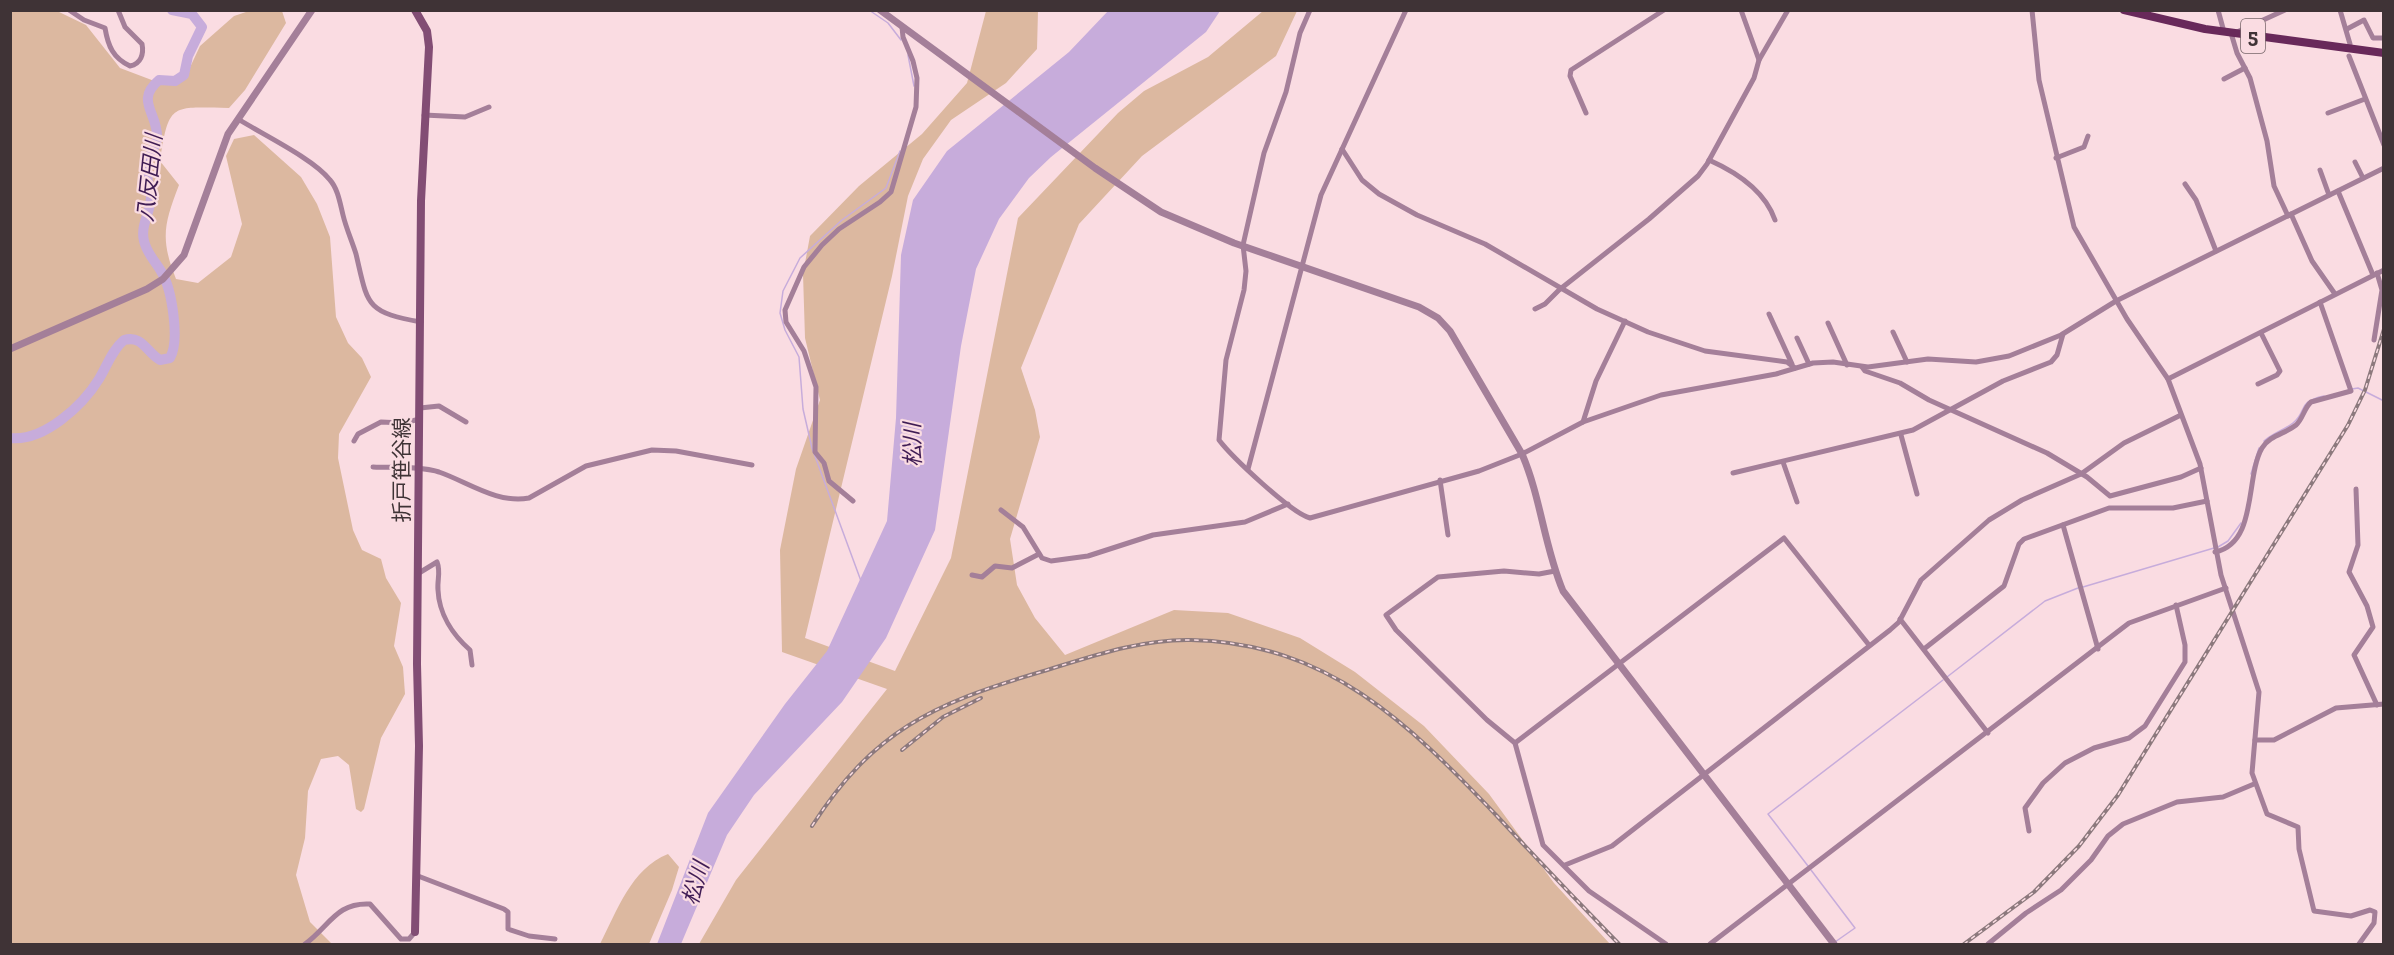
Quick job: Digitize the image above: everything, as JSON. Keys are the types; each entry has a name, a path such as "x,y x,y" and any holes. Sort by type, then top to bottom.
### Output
{"main road":[{"name":"折戸笹谷線","path":"415,10 429,38 424,115 415,932"},
{"name":"5","path":"2124,10 2177,24 2230,33 2384,53"}],"street":[{"path":"69,10 84,20 105,28 110,49 117,58 130,66 135,65 142,57 142,44 125,27 118,10"},
{"path":"10,349 147,289 171,271 184,255 218,156 238,119 312,10"},
{"path":"880,10 1127,191 1161,212 1243,246 1406,302 1438,318 1456,340 1522,454 1530,472 1555,571 1572,605 1834,945"},
{"path":"1310,10 1300,33 1286,92 1264,153 1243,246 1245,280 1226,360 1219,440 1288,504 1302,515 1314,517 1381,500 1440,480 1479,471 1522,454 1583,422 1661,395 1809,364 1833,362 1862,367 1928,359 1976,362 1996,360 2063,334 2116,301 2384,168"},
{"path":"1248,469 1321,195 1406,10"},
{"path":"1586,113 1570,76 1570,70 1664,10"},
{"path":"1741,10 1759,60"},
{"path":"1535,309 1545,304 1698,176 1754,78 1759,60 1788,10"},
{"path":"2032,10 2039,80 2074,226 2116,301 2168,379 2201,468 2215,552 2259,692 2252,770 2254,784 2267,814 2298,827 2301,857 2314,911 2351,916 2370,910 2375,912 2374,923 2359,945"},
{"path":"2218,10 2246,68 2260,109 2274,186 2312,261 2335,294"},
{"path":"2230,33 2285,10"},
{"path":"2340,10 2350,44"},
{"path":"2347,29 2364,20 2373,38 2384,38"},
{"path":"853,501 829,481 824,463 815,452 816,387 804,351 789,328 785,310 804,267 822,245 839,229 891,192 916,107 916,78 902,27"},
{"path":"2349,56 2384,145"},
{"path":"2224,79 2246,68"},
{"path":"2328,113 2365,99"},
{"path":"424,115 465,117 489,107"},
{"path":"238,119 316,167 329,178 338,197 355,250 365,294 380,311 396,318 421,322"},
{"path":"2056,158 2084,147 2088,136"},
{"path":"1341,149 1362,180 1379,194 1417,215 1485,244 1563,287 1596,309 1648,332 1705,351 1751,359 1787,362 1794,367"},
{"path":"1709,160 1748,184 1762,197 1775,220"},
{"path":"2355,162 2363,178"},
{"path":"2320,170 2329,195"},
{"path":"2185,184 2196,200 2216,251"},
{"path":"2338,191 2382,290 2374,340"},
{"path":"2168,379 2384,270"},
{"path":"2215,552 2226,548 2245,524 2255,464 2264,445 2297,423 2310,403 2351,392 2320,302"},
{"path":"1769,314 1794,367"},
{"path":"1583,422 1596,381 1625,321"},
{"path":"1828,323 1847,365"},
{"path":"1893,332 1906,362"},
{"path":"2258,384 2277,375 2280,371 2260,333"},
{"path":"1733,473 1901,435 2003,381 2051,362 2057,355 2063,334"},
{"path":"1797,338 1809,364"},
{"path":"1862,367 1865,371 1900,383 1950,409 2029,444 2081,474 2112,496"},
{"path":"420,408 439,406 466,422"},
{"path":"1565,865 1606,850 1890,630 1900,619 1921,580 1989,520 2022,500 2081,474 2124,443 2181,416"},
{"path":"354,441 358,434 381,422 403,423 420,419"},
{"path":"1901,435 1917,494"},
{"path":"373,466 440,473 485,492 521,499 529,498 586,466 652,450 676,451 752,465"},
{"path":"1783,462 1797,502"},
{"path":"2112,496 2181,477 2201,468"},
{"path":"1440,480 1448,535"},
{"path":"2255,740 2269,741 2336,708 2380,705 2354,655 2373,627 2367,606 2349,572 2358,542 2356,489"},
{"path":"2110,508 2112,496"},
{"path":"1924,649 2004,586 2023,540 2110,508 2173,508 2207,501"},
{"path":"1001,510 1023,527 1039,554 1048,561 1075,559 1153,535 1255,519 1288,504"},
{"path":"2063,525 2098,649"},
{"path":"1515,743 1785,538 1869,645"},
{"path":"972,575 981,577 995,566 1017,566 1039,554"},
{"path":"419,573 438,562 438,590 445,621 459,640 470,650 472,665"},
{"path":"1555,571 1539,574 1509,571 1438,578 1386,614 1396,630 1487,720 1515,743 1542,843 1596,897 1666,945"},
{"path":"1710,945 2137,619 2226,588"},
{"path":"2029,831 2025,808 2043,783 2072,759 2094,748 2134,736 2155,711 2185,662 2185,645 2176,606"},
{"path":"1900,619 1988,733"},
{"path":"1988,945 2026,913 2061,890 2087,864 2108,836 2121,826 2176,802 2223,797 2254,784"},
{"path":"417,876 504,909 508,912 508,929 529,936 555,939"},
{"path":"305,945 336,914 355,903 370,904 401,939 409,939 415,932"}],"shaded area":[{"path":"10,11 57,11 86,25 120,68 157,82 185,78 200,46 234,16 249,11 282,11 286,23 245,90 229,108 195,108 176,112 170,118 166,128 160,161 179,185 167,221 166,242 171,265 176,279 198,283 231,257 242,224 226,156 234,139 254,135 301,177 317,204 330,237 336,317 348,343 362,358 371,377 339,434 338,458 353,530 362,550 381,559 386,578 401,603 394,646 403,667 405,694 381,738 364,809 361,812 356,809 349,765 338,756 321,759 308,791 305,838 296,875 310,922 332,944 11,944"},
{"path":"986,11 1038,11 1037,49 1006,83 951,120 923,159 908,196 892,276 805,638 895,671 951,558 1018,218 1118,113 1144,91 1208,57 1263,11 1297,11 1276,56 1142,156 1079,224 1021,368 1035,410 1040,437 1010,539 1017,585 1035,618 1065,655 1174,610 1228,613 1300,638 1355,672 1424,726 1489,794 1554,883 1610,944 699,944 736,880 887,689 782,652 780,550 796,469 820,400 805,338 803,274 810,236 859,186 922,134 967,83"},
{"path":"668,854 679,867 672,890 649,944 600,944 626,892 635,880 655,861"}],"water":[{"name":"松川","path":"1108,11 1220,11 1206,32 1051,157 1029,178 999,219 976,269 961,346 935,530 886,638 842,702 754,795 727,835 681,944 657,944 708,813 785,704 827,651 887,521 896,418 901,255 913,200 947,151 1069,52"}],"waterway":[{"name":"八反田川","path":"10,438 23,438 36,434 49,428 73,410 92,389 113,353 124,340 140,342 160,360 170,358 174,340 172,303 166,281 147,250 143,235 151,196 146,165 157,139 157,130 149,108 148,95 159,80 175,81 184,75 188,56 202,27 192,14 172,10"},
{"path":"869,10 888,23 901,40"},
{"path":"908,55 914,86"},
{"path":"861,581 812,448 803,409 799,357 785,330 780,313 783,291 800,258 842,220 886,188 900,151"},
{"path":"2352,389 2358,388 2384,401"},
{"path":"2264,441 2293,423 2309,401 2324,396"},
{"path":"2251,474 2259,448"},
{"path":"2218,547 2228,541 2241,523"},
{"path":"2083,587 2214,548"},
{"path":"1947,677 2045,601 2078,588"},
{"path":"1808,866 1768,814 1943,680"},
{"path":"1811,870 1855,928 1835,942"}],"railway":[{"path":"1964,944 2034,892 2079,846 2118,795 2348,425 2365,390 2384,329"},
{"path":"812,826 835,793 858,766 908,726 936,710 1000,685 1113,650 1152,643 1191,640 1240,645 1284,656 1325,672 1362,694 1397,720 1464,782 1619,944"},
{"path":"902,750 943,717 981,698"}]}
